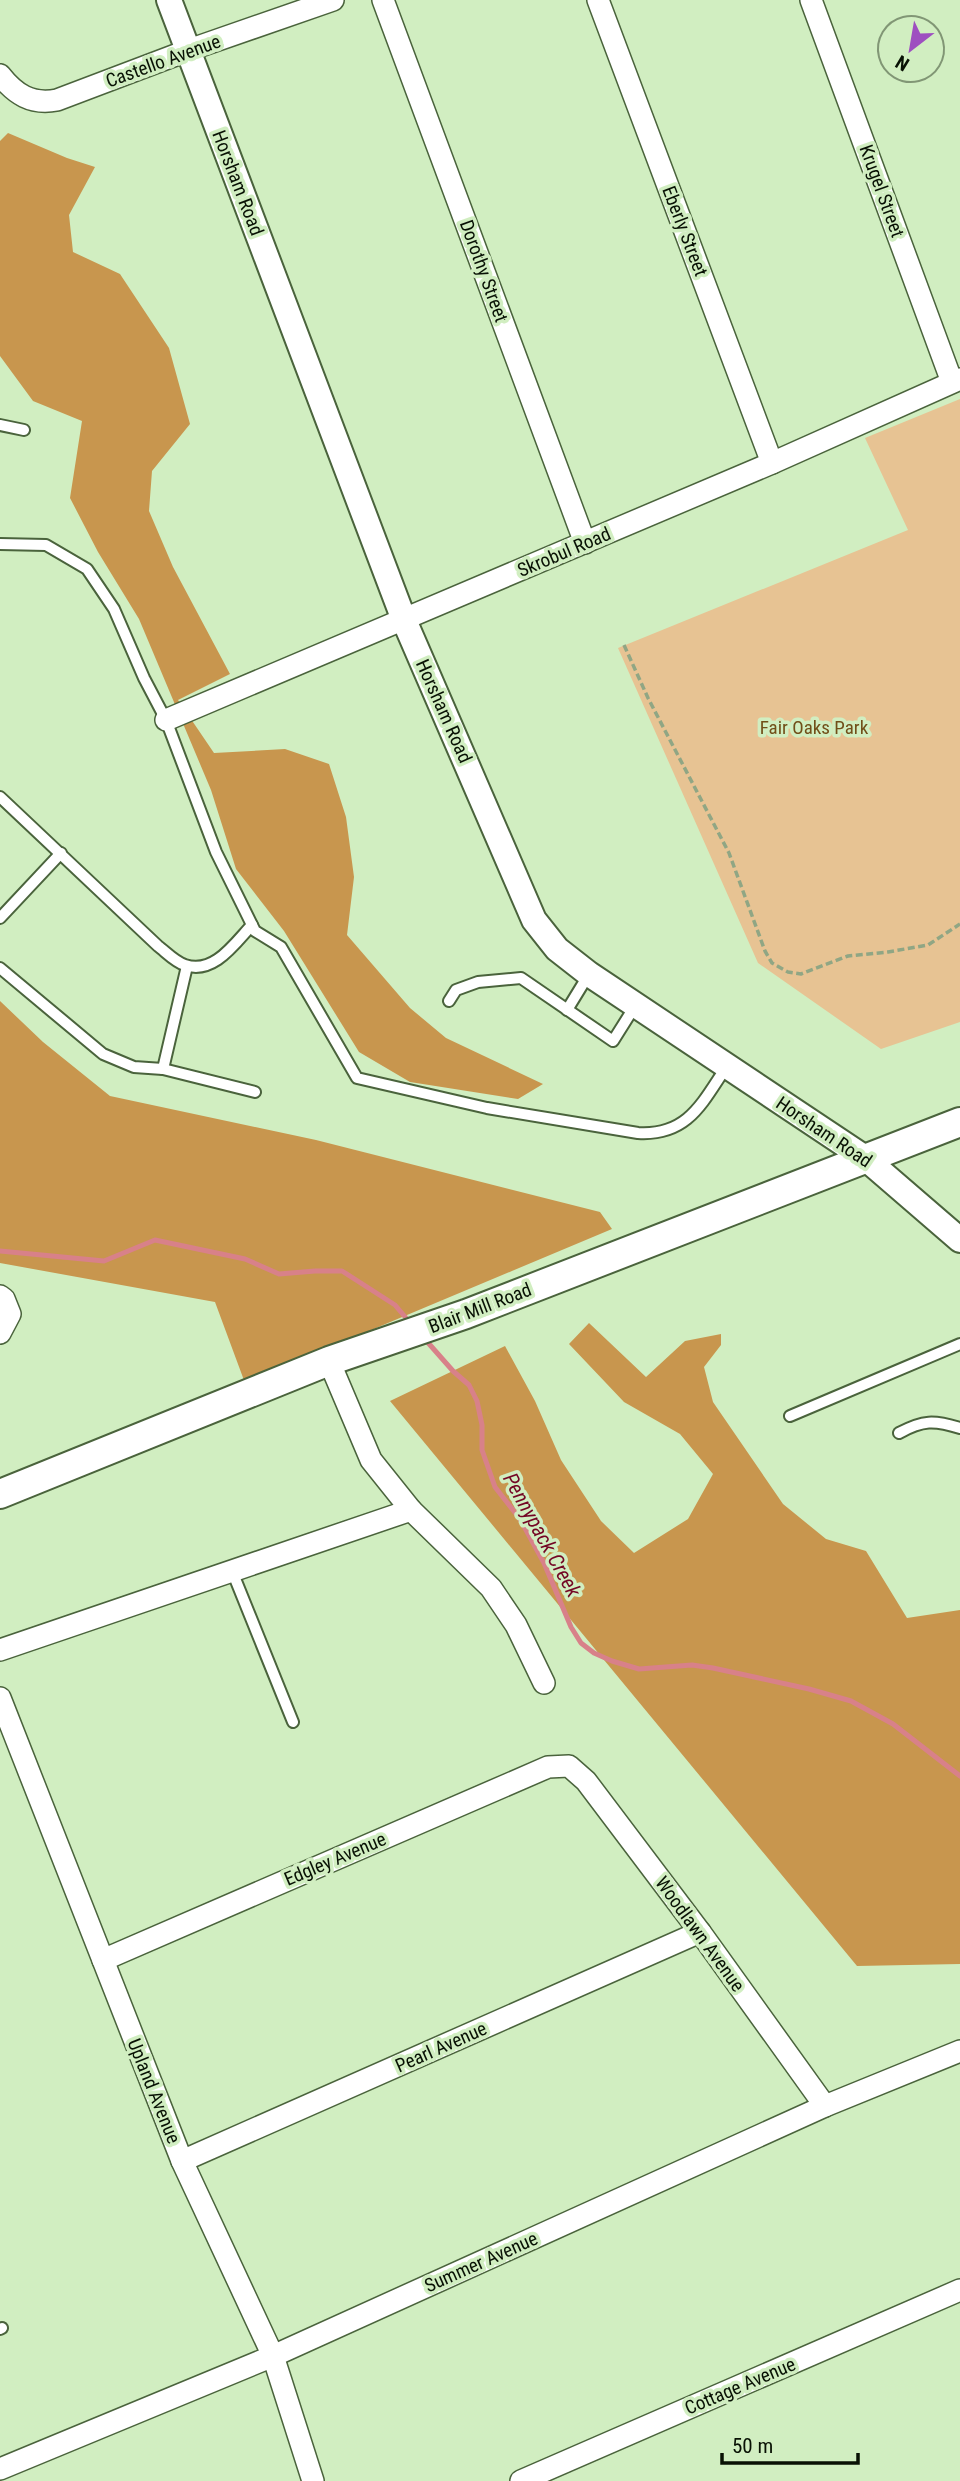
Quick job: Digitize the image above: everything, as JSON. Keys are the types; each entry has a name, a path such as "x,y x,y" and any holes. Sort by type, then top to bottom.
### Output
{"main road":[{"name":"Blair Mill Road","path":"0,1494 329,1361 466,1314 960,1122"}],"street":[{"name":"Horsham Road","path":"169,0 404,621 534,920 557,949 589,974 865,1158 960,1240"},
{"name":"Castello Avenue","path":"0,75 12,89 24,97 45,102 334,0"},
{"name":"Dorothy Street","path":"383,0 584,543"},
{"name":"Eberly Street","path":"598,0 772,463"},
{"name":"Krugel Street","path":"811,0 956,380"},
{"name":"Skrobul Road","path":"166,720 772,463 956,380"},
{"path":"0,1296 10,1314 0,1334"},
{"path":"329,1361 371,1460 411,1510 491,1588 516,1625 544,1684"},
{"path":"0,1650 411,1510"},
{"name":"Upland Avenue","path":"0,1698 6,1732 103,1960 182,2161 273,2357 313,2481"},
{"name":"Edgley Avenue","path":"103,1960 548,1767 569,1766"},
{"name":"Woodlawn Avenue","path":"569,1766 586,1781 700,1932 825,2106"},
{"name":"Pearl Avenue","path":"182,2161 700,1932"},
{"name":"Summer Avenue","path":"0,2469 273,2357 825,2106 960,2050"},
{"name":"Cottage Avenue","path":"521,2481 960,2290"}],"lane":[{"path":"0,425 24,430"},
{"path":"0,544 46,545 87,569 114,609 144,678 166,720 216,852 255,931 281,947 357,1077 487,1108 658,1134 691,1117 727,1066"},
{"path":"0,797 158,946 187,966 198,967 215,963 252,925"},
{"path":"0,918 61,853"},
{"path":"163,1069 187,966"},
{"path":"0,968 103,1054 134,1067 163,1069 255,1092"},
{"path":"567,1010 589,974"},
{"path":"449,1001 456,990 478,982 521,978 613,1041 635,1006"},
{"path":"790,1416 960,1345"},
{"path":"899,1433 920,1423 935,1422 960,1428"},
{"path":"232,1571 293,1722"}],"path":[{"path":"624,645 648,698 729,853 765,951 772,963 788,972 801,974 848,956 888,953 928,945 960,924"}],"green space":[{"name":"Fair Oaks Park","path":"960,399 960,1022 881,1049 758,963 618,648 908,530 865,438"}],"shaded area":[{"path":"8,133 95,167 69,215 73,252 120,274 169,348 190,424 152,471 149,511 173,567 230,674 178,700 214,753 285,749 329,764 346,817 354,877 347,935 410,1008 446,1038 543,1084 518,1099 410,1082 359,1052 284,931 236,869 211,790 139,619 98,552 70,498 82,421 33,401 0,356 0,141"},
{"path":"0,1001 43,1042 110,1096 316,1140 600,1212 612,1229 245,1383 215,1302 0,1263"},
{"path":"589,1323 646,1377 685,1341 721,1334 721,1345 704,1367 713,1402 783,1504 826,1539 866,1551 907,1618 960,1610 960,1964 857,1966 390,1401 505,1346 535,1401 561,1460 601,1521 634,1553 688,1519 713,1474 680,1434 624,1402 569,1344"}],"waterway":[{"name":"Pennypack Creek","path":"0,1251 104,1261 155,1240 245,1259 279,1274 342,1271 395,1305 412,1325"},
{"name":"Pennypack Creek","path":"423,1337 469,1385 477,1401 482,1425 482,1450 495,1487 520,1519 544,1563 571,1627 581,1643 594,1653 639,1669 692,1665 713,1668 851,1701 893,1724 960,1776"}]}
